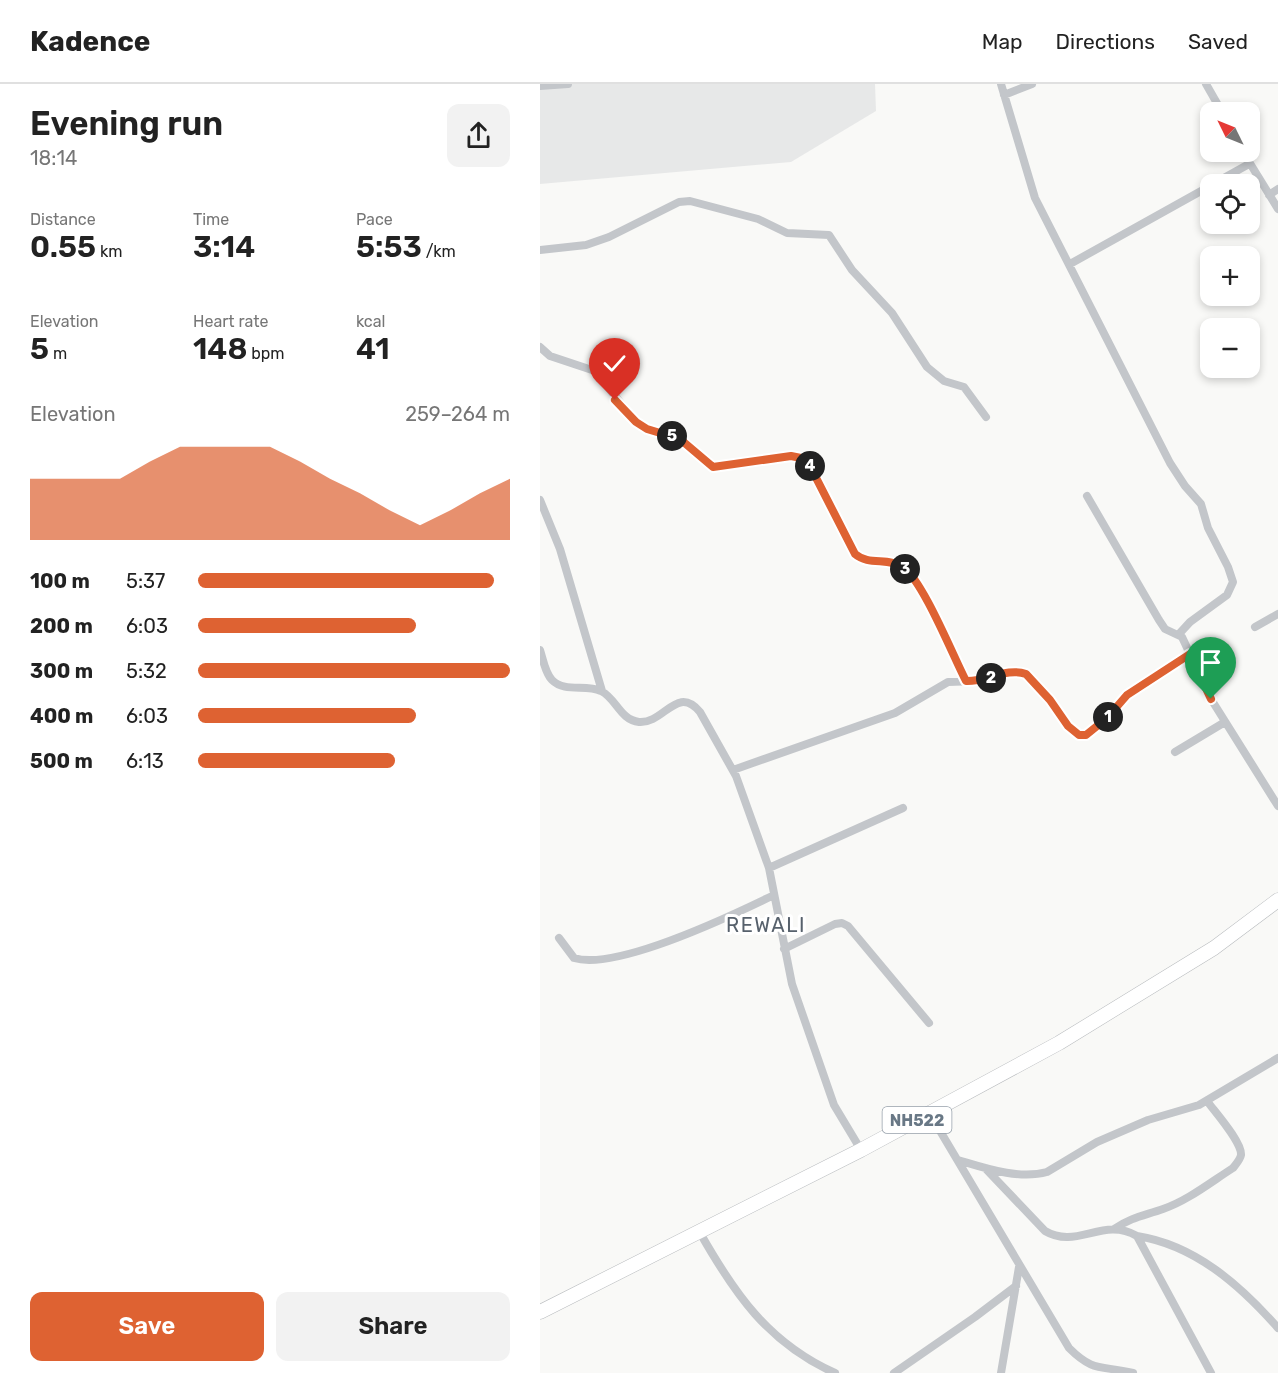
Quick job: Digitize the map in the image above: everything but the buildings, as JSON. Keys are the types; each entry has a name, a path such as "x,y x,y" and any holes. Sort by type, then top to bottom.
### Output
{"highway":[{"name":"NH522","path":"540,1312 930,1114 1133,999 1214,948 1278,900"}],"street":[{"path":"540,86 568,84"},
{"path":"1001,84 1035,198 1070,264 1110,350 1170,463 1185,486 1201,504 1208,528 1232,575 1232,589 1227,595 1190,622 1179,634"},
{"path":"1004,95 1032,84"},
{"path":"1206,84 1216,102"},
{"path":"1231,174 1249,164 1278,209"},
{"path":"1269,195 1278,189"},
{"path":"1070,264 1200,191"},
{"path":"540,250 586,245 609,237 679,202 690,201 759,219 787,232 822,232 835,241 852,270 892,313 927,367 944,381 964,387 986,417"},
{"path":"540,347 550,356 595,371 636,422 647,429 680,439 713,467 791,456 801,458 809,464 855,554 866,561 900,566 915,579 966,681"},
{"path":"1087,496 1159,621 1165,629 1179,634 1225,722 1278,807"},
{"path":"540,500 560,549 602,692"},
{"path":"1255,627 1278,614"},
{"path":"540,650 554,682 563,687 589,687 602,692 629,719 639,722 656,717 678,702 695,705 733,770 769,868 792,984 834,1105 861,1150"},
{"path":"733,770 895,713 948,682 977,681 1007,673 1026,674 1050,700 1068,726 1079,735 1086,735 1107,718 1127,695 1190,654"},
{"path":"1175,752 1225,722"},
{"path":"769,868 903,808"},
{"path":"559,938 574,958 604,958 694,933 774,895"},
{"path":"784,949 835,924 848,926 929,1023"},
{"path":"958,1160 985,1167 1038,1174 1097,1142 1148,1120 1183,1111 1208,1101 1278,1059"},
{"path":"1114,1228 1132,1217 1176,1203 1233,1168 1240,1159 1241,1154 1236,1141 1208,1101"},
{"path":"930,1114 1069,1348 1079,1360 1091,1368 1107,1372 1133,1373"},
{"path":"985,1167 1045,1231 1053,1236 1078,1236 1104,1228 1114,1228 1169,1245 1203,1261 1233,1282 1278,1328"},
{"path":"699,1231 730,1282 770,1331 797,1354 835,1373"},
{"path":"1137,1236 1211,1373"},
{"path":"1001,1373 1019,1267"},
{"path":"894,1373 1016,1286"}],"shaded area":[{"path":"540,84 875,84 876,111 791,162 540,184"}],"district":[{"name":"REWALI","path":"766,925"}],"route":[{"path":"615,400 636,422 647,429 686,442 706,463 713,467 791,456 801,458 809,464 855,554 866,561 889,562 900,566 915,579 966,681 985,680 1007,673 1026,674 1050,700 1068,726 1079,735 1086,735 1094,730 1127,695 1190,654 1211,699"}]}
